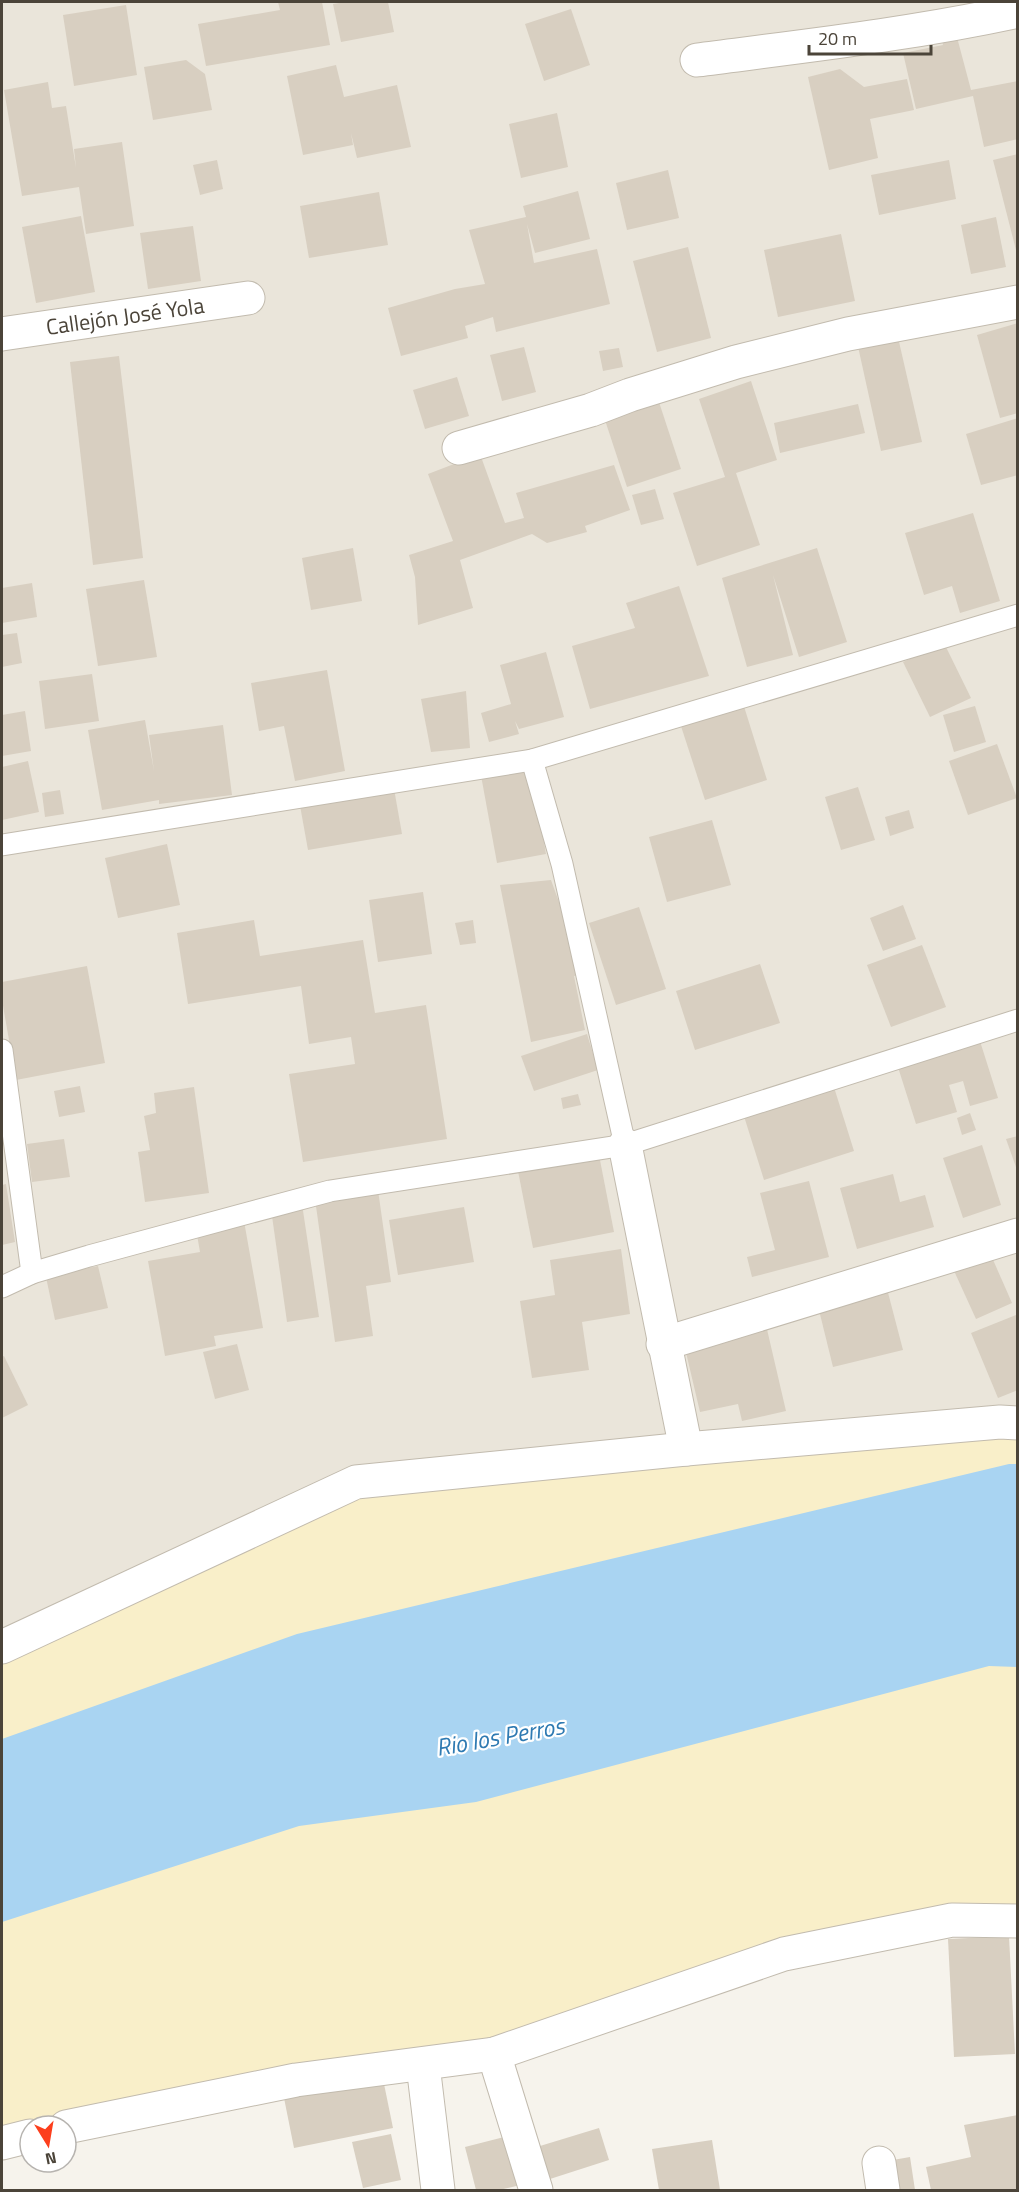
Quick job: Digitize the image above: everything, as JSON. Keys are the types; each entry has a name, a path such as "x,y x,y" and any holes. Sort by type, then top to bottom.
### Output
{"street":[{"path":"698,60 939,27 1017,11"},
{"name":"Callejón José Yola","path":"2,334 248,298"},
{"path":"459,448 582,413 630,395 736,362 848,334 1017,302"},
{"path":"625,1145 663,1344 686,1449"},
{"path":"663,1344 1017,1235"},
{"path":"2,1647 356,1482 686,1449 1000,1422 1017,1423"},
{"path":"78,2125 296,2080 494,2054 784,1954 952,1920 1017,1921"},
{"path":"494,2054 536,2190"},
{"path":"423,2065 438,2190"},
{"path":"2,2143 18,2139"}],"lane":[{"path":"2,845 532,760 1017,615"},
{"path":"532,760 562,864 625,1145"},
{"path":"2,1287 32,1273 330,1191 625,1145 1017,1020"},
{"path":"2,1050 32,1273"}],"shaded area":[{"path":"2,2 1017,2 1017,1529 2,1711"}],"sand":[{"path":"1017,1423 1017,1921 952,1920 494,2054 78,2124 78,2114 18,2114 18,2133 2,2143 2,1647 356,1482"}],"water":[{"name":"Rio los Perros","path":"1009,1464 1018,1464 1017,1667 989,1666 476,1802 299,1826 2,1922 2,1739 297,1634"}],"building":[{"path":"278,2 322,2 330,45 206,66 198,24 280,10"},
{"path":"388,2 394,32 341,42 333,4"},
{"path":"126,5 137,75 74,86 63,15"},
{"path":"571,9 590,65 544,81 525,24"},
{"path":"954,26 971,90 1018,81 1018,139 984,147 973,96 916,109 903,53 943,45 939,29"},
{"path":"186,60 205,74 212,110 153,120 144,67"},
{"path":"336,65 344,97 397,85 411,147 357,158 351,133 353,145 303,155 287,76"},
{"path":"840,69 864,87 907,79 914,110 870,119 878,158 829,170 808,77"},
{"path":"48,82 52,108 66,106 76,168 74,149 122,142 134,226 86,234 79,187 22,196 4,90"},
{"path":"557,113 568,167 521,178 509,124"},
{"path":"1018,154 1018,254 1017,254 993,160"},
{"path":"217,160 223,189 200,195 193,165"},
{"path":"949,160 956,199 879,215 871,175"},
{"path":"668,170 679,218 627,230 616,183"},
{"path":"578,191 590,239 535,253 527,224 534,263 597,249 610,304 496,332 493,317 465,326 468,338 401,356 388,308 455,289 485,284 469,230 526,217 523,206"},
{"path":"379,192 388,245 309,258 300,206"},
{"path":"81,216 95,292 36,303 22,227"},
{"path":"996,217 1006,267 971,274 961,225"},
{"path":"193,226 201,281 148,289 140,233"},
{"path":"841,234 855,301 778,317 764,250"},
{"path":"688,247 711,338 657,352 633,261"},
{"path":"1018,323 1018,413 1000,418 977,335"},
{"path":"897,333 922,442 881,451 857,342"},
{"path":"524,347 536,392 502,401 490,355"},
{"path":"619,348 623,367 603,371 599,351"},
{"path":"119,356 143,558 93,565 70,362"},
{"path":"457,377 469,416 425,429 413,390"},
{"path":"751,381 777,460 736,473 760,545 697,566 673,493 725,477 699,399"},
{"path":"656,393 681,469 627,487 602,411"},
{"path":"858,404 865,433 780,453 774,423"},
{"path":"1018,418 1018,475 981,485 966,434"},
{"path":"480,454 505,523 524,518 516,493 614,465 630,510 585,526 587,532 547,543 532,534 460,560 473,608 418,625 415,577 409,555 453,541 428,474"},
{"path":"655,489 664,519 641,525 632,495"},
{"path":"973,513 1000,601 960,613 952,586 924,595 905,533"},
{"path":"353,548 362,601 311,610 302,558"},
{"path":"817,548 847,642 799,657 773,575 793,655 747,667 722,578"},
{"path":"144,580 157,657 98,666 86,589"},
{"path":"32,583 37,617 2,623 2,588"},
{"path":"679,586 709,676 590,709 572,646 635,628 626,603"},
{"path":"17,633 22,663 2,667 2,635"},
{"path":"944,643 971,698 930,717 903,662"},
{"path":"546,652 564,717 519,729 515,721 519,734 489,742 481,713 511,704 500,665"},
{"path":"327,670 345,771 295,781 284,726 259,731 251,683"},
{"path":"92,674 99,721 45,729 39,681"},
{"path":"466,691 470,748 431,752 421,699"},
{"path":"742,700 767,780 705,800 679,720"},
{"path":"975,706 986,742 954,752 943,715"},
{"path":"25,711 31,751 2,756 2,715"},
{"path":"145,720 154,771 149,735 223,725 232,795 159,804 159,800 102,810 88,730"},
{"path":"997,744 1017,798 968,815 949,761"},
{"path":"28,761 39,812 2,820 2,767"},
{"path":"530,762 546,854 497,863 480,770"},
{"path":"393,783 402,834 308,850 299,800"},
{"path":"858,787 875,840 841,850 825,797"},
{"path":"60,790 64,814 45,817 42,793"},
{"path":"909,810 914,828 890,836 885,817"},
{"path":"712,820 731,885 667,902 649,837"},
{"path":"167,844 180,905 118,918 105,858"},
{"path":"551,880 585,974 574,976 585,1030 531,1042 500,885"},
{"path":"423,892 432,954 378,962 369,900"},
{"path":"903,905 916,939 883,951 870,918"},
{"path":"639,907 666,989 616,1005 589,923"},
{"path":"254,920 260,956 363,940 375,1013 426,1005 447,1139 303,1162 289,1074 355,1064 351,1037 309,1044 301,986 188,1004 177,933"},
{"path":"473,920 476,943 460,945 455,923"},
{"path":"922,945 946,1007 891,1027 867,965"},
{"path":"760,964 780,1023 695,1050 676,991"},
{"path":"87,966 105,1063 16,1080 2,1000 2,982"},
{"path":"587,1034 598,1070 534,1091 521,1056"},
{"path":"979,1038 998,1098 970,1106 963,1081 949,1085 957,1112 916,1124 897,1064"},
{"path":"833,1084 854,1151 764,1180 743,1113"},
{"path":"80,1086 85,1112 59,1117 54,1091"},
{"path":"194,1087 209,1193 145,1202 138,1152 150,1150 144,1116 156,1113 154,1093"},
{"path":"578,1094 581,1105 563,1109 561,1098"},
{"path":"970,1113 976,1130 962,1135 957,1118"},
{"path":"1018,1136 1018,1170 1017,1170 1006,1139"},
{"path":"64,1139 70,1177 32,1182 27,1144"},
{"path":"982,1145 1001,1205 963,1218 943,1158"},
{"path":"599,1155 614,1232 533,1248 518,1171"},
{"path":"893,1174 900,1202 925,1195 934,1227 857,1249 840,1188"},
{"path":"809,1181 829,1257 752,1277 747,1257 775,1250 760,1193"},
{"path":"6,1184 15,1242 2,1245 2,1185"},
{"path":"378,1190 391,1282 366,1286 373,1336 335,1342 315,1199"},
{"path":"302,1204 319,1317 287,1322 271,1209"},
{"path":"464,1207 474,1262 398,1275 389,1220"},
{"path":"244,1221 263,1328 214,1336 216,1346 165,1356 148,1261 200,1252 196,1229"},
{"path":"987,1246 1012,1303 976,1319 950,1262"},
{"path":"621,1249 630,1314 582,1322 589,1370 532,1378 520,1301 555,1295 550,1260"},
{"path":"98,1266 108,1308 55,1320 46,1277"},
{"path":"886,1285 903,1350 833,1367 817,1302"},
{"path":"1016,1315 1018,1390 998,1398 971,1333"},
{"path":"766,1325 786,1411 742,1421 738,1404 700,1412 684,1344"},
{"path":"237,1344 249,1390 215,1399 203,1352"},
{"path":"4,1356 28,1405 2,1418 2,1357"},
{"path":"1009,1936 1015,2054 954,2057 948,1939"},
{"path":"383,2079 393,2128 294,2148 284,2098"},
{"path":"1018,2115 1018,2190 931,2190 926,2167 971,2157 964,2125"},
{"path":"599,2128 609,2160 550,2179 540,2146"},
{"path":"391,2134 401,2180 363,2188 352,2142"},
{"path":"516,2134 529,2183 499,2190 476,2190 465,2147"},
{"path":"712,2140 720,2190 659,2190 652,2149"},
{"path":"910,2157 915,2190 892,2190 887,2161"}]}
